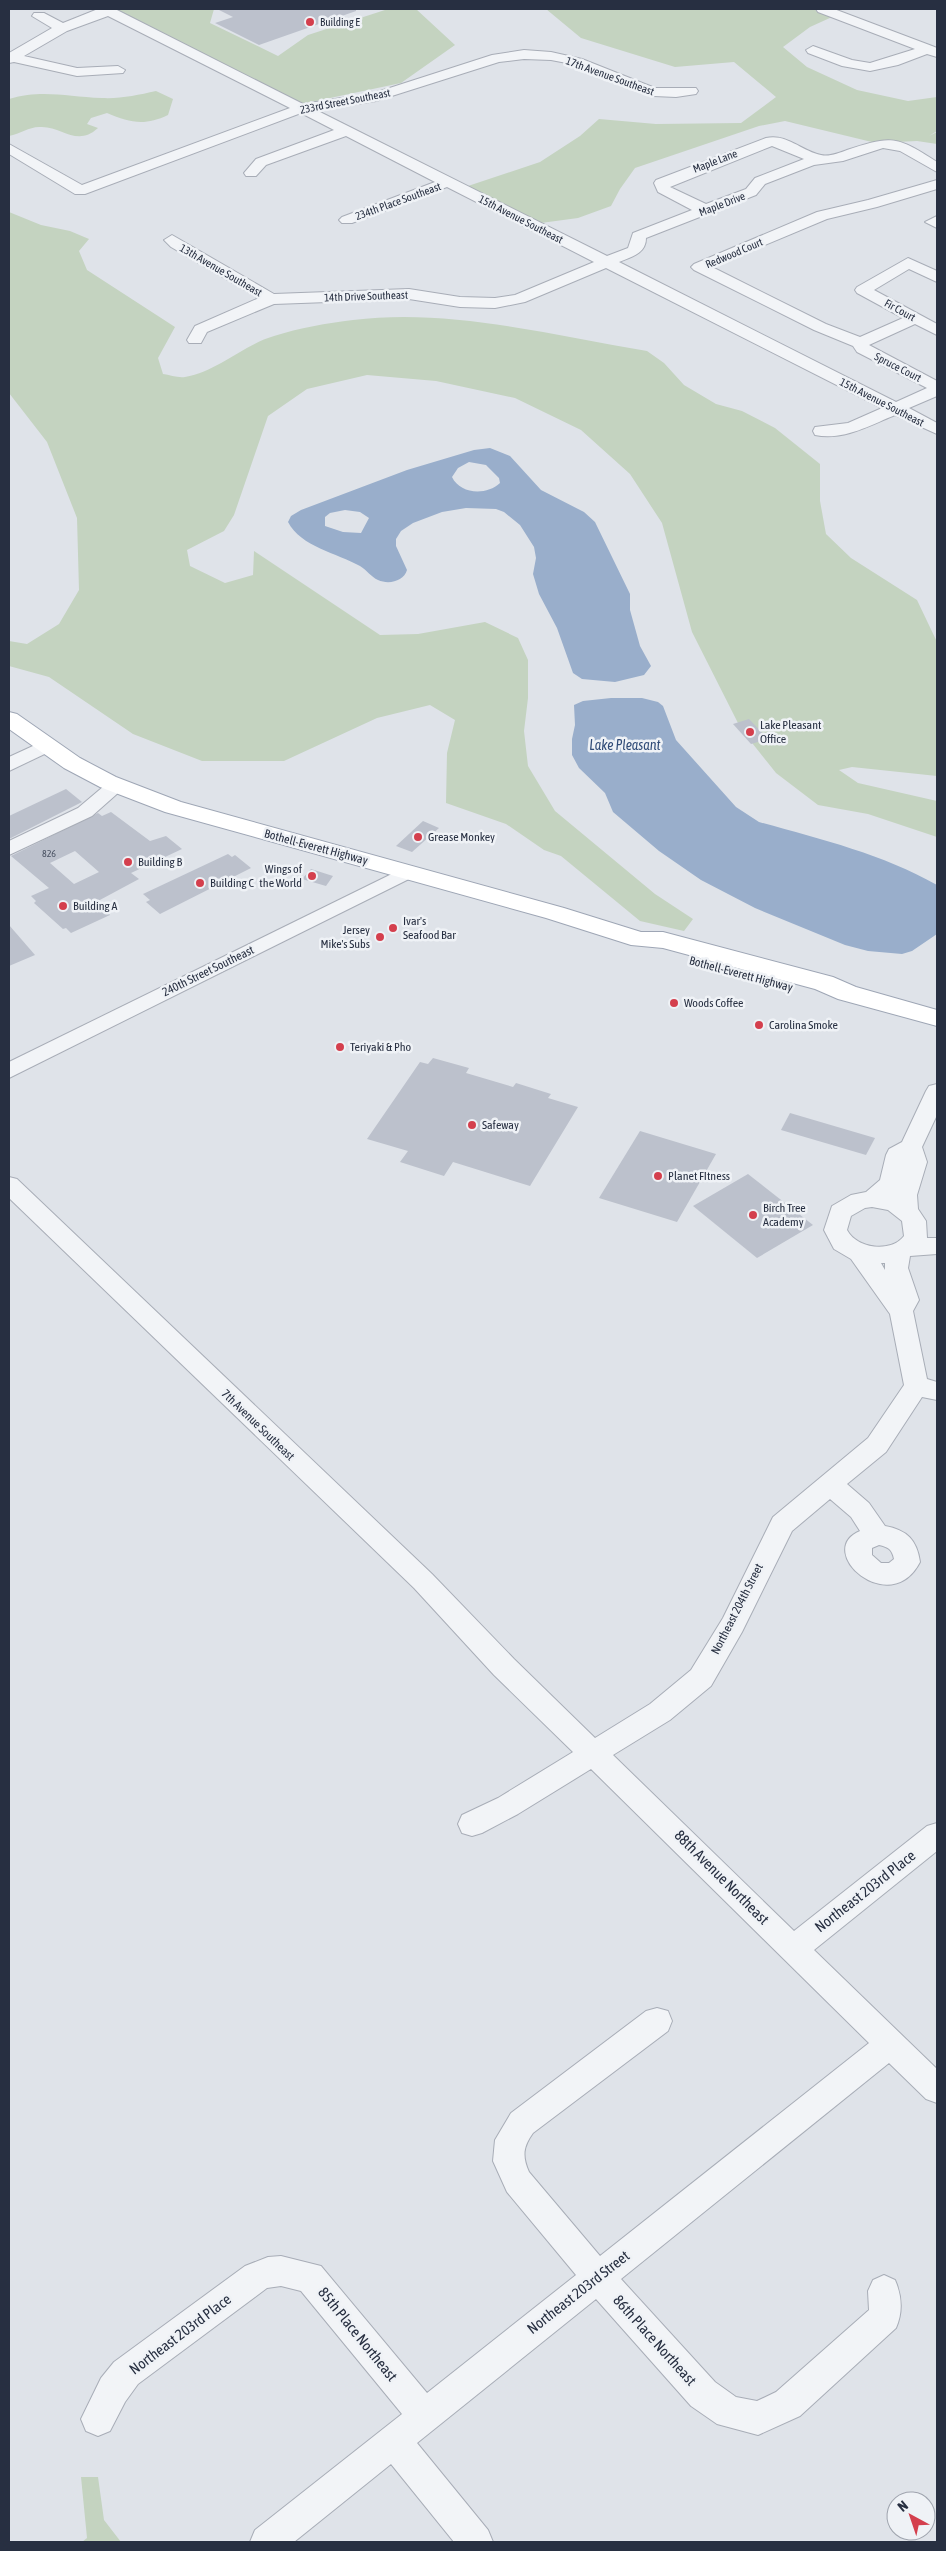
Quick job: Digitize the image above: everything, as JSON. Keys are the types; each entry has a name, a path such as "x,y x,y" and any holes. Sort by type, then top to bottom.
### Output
{"main road":[{"name":"Bothell-Everett Highway","path":"9,719 72,763 118,786 173,807 555,913 640,940 663,940 824,983 847,993 937,1018"}],"street":[{"path":"823,9 932,51"},
{"path":"10,58 40,38 107,10"},
{"name":"15th Avenue Southeast","path":"107,10 937,429"},
{"path":"39,16 62,28"},
{"path":"813,50 847,64 867,69 881,67 932,51"},
{"name":"233rd Street Southeast","path":"9,148 78,189 302,108 376,97 497,58 528,54"},
{"name":"17th Avenue Southeast","path":"528,54 543,54 567,59 603,70 650,92 667,95 691,91"},
{"path":"10,58 78,72 118,70"},
{"path":"251,173 261,162 346,131"},
{"name":"Maple Lane","path":"705,210 663,189 661,183 771,141 785,144 819,160"},
{"name":"Maple Drive","path":"607,262 633,251 638,245 638,236 751,192 760,181 810,161 838,158 872,144 891,143 904,147 937,168"},
{"name":"234th Place Southeast","path":"347,220 448,182"},
{"name":"Redwood Court","path":"860,343 820,327 699,267 822,215 872,204 937,184"},
{"path":"937,220 933,222 937,224"},
{"name":"13th Avenue Southeast","path":"172,240 271,299"},
{"name":"14th Drive Southeast","path":"271,299 409,294 433,296 460,302 495,303 518,298 607,262"},
{"name":"Fir Court","path":"937,276 908,263 863,290 937,330"},
{"path":"195,340 201,329 271,299"},
{"name":"Spruce Court","path":"914,319 860,343 863,349 937,389"},
{"path":"821,431 851,428 937,389"},
{"path":"9,765 46,746"},
{"path":"9,848 85,812 118,786"},
{"name":"240th Street Southeast","path":"9,1071 408,872"},
{"path":"937,1092 911,1147 897,1155 892,1181 885,1191 872,1199 848,1205 840,1212 836,1220 836,1230 840,1239 848,1247 860,1253 887,1256 904,1250 937,1246"},
{"path":"901,1311 906,1300 896,1268 904,1250 915,1238 917,1229 905,1195 916,1162 911,1147"},
{"name":"7th Avenue Southeast","path":"9,1186 423,1581 504,1667"},
{"path":"872,1199 891,1203 937,1233"},
{"path":"860,1253 871,1267 890,1299 901,1311 927,1388"},
{"name":"Northeast 204th Street","path":"472,1824 508,1806 660,1712 701,1678 733,1624 782,1524 812,1497 877,1445 927,1388"},
{"path":"830,1484 860,1510 877,1535"},
{"name":"88th Avenue Northeast","path":"504,1667 937,2089"},
{"name":"Northeast 203rd Place","path":"794,1948 937,1835"},
{"name":"86th Place Northeast","path":"656,2021 522,2124 510,2140 508,2161 518,2182 597,2276 703,2394 729,2412 758,2418 788,2404 885,2318 884,2291"},
{"name":"Northeast 203rd Street","path":"267,2542 597,2276 890,2044"},
{"name":"Northeast 203rd Place","path":"98,2419 113,2390 126,2373 256,2277 268,2272 281,2271"},
{"name":"85th Place Northeast","path":"281,2271 310,2277 424,2415"},
{"path":"393,2440 476,2542"}],"green space":[{"path":"105,9 214,9 210,23 278,56 308,35 388,9 416,9 455,45 401,83 297,105"},
{"path":"546,9 813,9 832,17 810,27 783,47 807,67 857,90 908,101 937,97 937,131 929,136 937,132 937,144 917,141 876,143 785,121 759,126 635,168 611,206 578,218 526,225 456,190 540,162 580,136 599,119 656,124 741,123 776,97 734,62 675,67 581,38"},
{"path":"156,91 173,99 168,115 152,121 130,121 107,113 91,118 87,124 98,128 90,134 83,136 76,136 47,127 39,127 9,136 9,99 33,94 116,98"},
{"path":"9,212 41,225 70,231 89,239 79,251 87,270 175,327 158,358 163,374 185,377 197,374 263,340 323,324 390,317 463,320 647,351 664,363 684,385 716,404 742,411 775,428 820,464 820,501 826,534 851,558 917,600 937,642 937,776 852,767 839,770 858,783 937,801 937,837 868,814 818,805 776,773 741,729 692,632 662,523 630,474 581,430 515,398 436,381 367,375 307,389 268,416 234,515 224,531 187,550 190,566 225,583 253,575 254,551 380,635 418,634 485,622 518,638 528,660 528,698 524,731 528,766 555,811 655,894 693,919 684,931 640,921 561,856 544,850 506,824 446,803 447,753 455,720 430,705 377,718 284,761 202,761 133,734 49,677 9,666 9,641 27,644 59,624 79,590 77,518 47,442 9,393"},
{"path":"81,2477 98,2477 104,2520 121,2542 82,2542 87,2538"}],"water":[{"path":"490,448 510,456 541,490 584,512 595,522 630,594 630,610 640,646 651,666 644,675 615,682 582,679 573,673 557,628 539,594 533,574 536,558 534,547 520,525 504,512 496,509 466,508 442,512 413,523 401,531 396,539 396,546 407,570 403,577 391,582 378,580 365,569 351,561 310,543 294,531 288,522 291,516 301,510 407,470 474,450","holes":["469,462 486,465 499,478 500,483 488,490 481,491 467,490 461,487 452,477 458,468","345,510 360,512 369,518 361,533 343,532 325,526 325,517 330,513"]},
{"name":"Lake Pleasant","path":"611,698 642,698 658,702 663,706 676,740 736,807 759,822 828,841 873,856 895,864 937,885 937,934 912,951 902,954 868,951 845,945 755,908 701,880 659,851 613,812 605,793 579,768 572,755 572,739 575,725 574,705 583,701"}],"building":[{"path":"217,9 356,9 356,11 259,45 215,23 233,17"},
{"name":"Lake Pleasant Office","path":"749,719 768,739 751,744 733,724"},
{"path":"66,789 82,802 9,839 9,816"},
{"path":"111,812 150,841 166,836 182,849 131,873 139,879 98,901 110,915 71,933 66,928 63,929 34,903 36,901 31,896 49,888 11,856 98,813 102,816","holes":["75,851 99,872 74,884 50,863"]},
{"name":"Grease Monkey","path":"423,821 439,828 412,852 396,846"},
{"name":"Building C","path":"228,854 232,857 235,855 251,868 160,914 146,902 150,900 143,894"},
{"name":"Wings of the World","path":"311,869 333,876 326,886 302,879"},
{"path":"9,925 35,955 9,966"},
{"name":"Safeway","path":"433,1058 469,1068 466,1073 513,1087 516,1083 551,1094 548,1098 578,1107 530,1186 453,1162 444,1176 400,1162 408,1151 367,1139 420,1062 428,1064"},
{"path":"790,1113 875,1138 866,1155 781,1130"},
{"name":"Planet FItness","path":"640,1131 716,1154 677,1222 599,1198"},
{"name":"Birch Tree Academy","path":"748,1174 813,1225 757,1258 693,1206"}],"place":[{"name":"Building E","path":"310,22"},
{"name":"Lake Pleasant Office","path":"750,732"},
{"name":"Grease Monkey","path":"418,837"},
{"name":"Building B","path":"128,862"},
{"name":"Wings of the World","path":"312,876"},
{"name":"Building C","path":"200,883"},
{"name":"Building A","path":"63,906"},
{"name":"Ivar's Seafood Bar","path":"393,928"},
{"name":"Jersey Mike's Subs","path":"380,937"},
{"name":"Woods Coffee","path":"674,1003"},
{"name":"Carolina Smoke","path":"759,1025"},
{"name":"Teriyaki & Pho","path":"340,1047"},
{"name":"Safeway","path":"472,1125"},
{"name":"Planet FItness","path":"658,1176"},
{"name":"Birch Tree Academy","path":"753,1215"}]}
